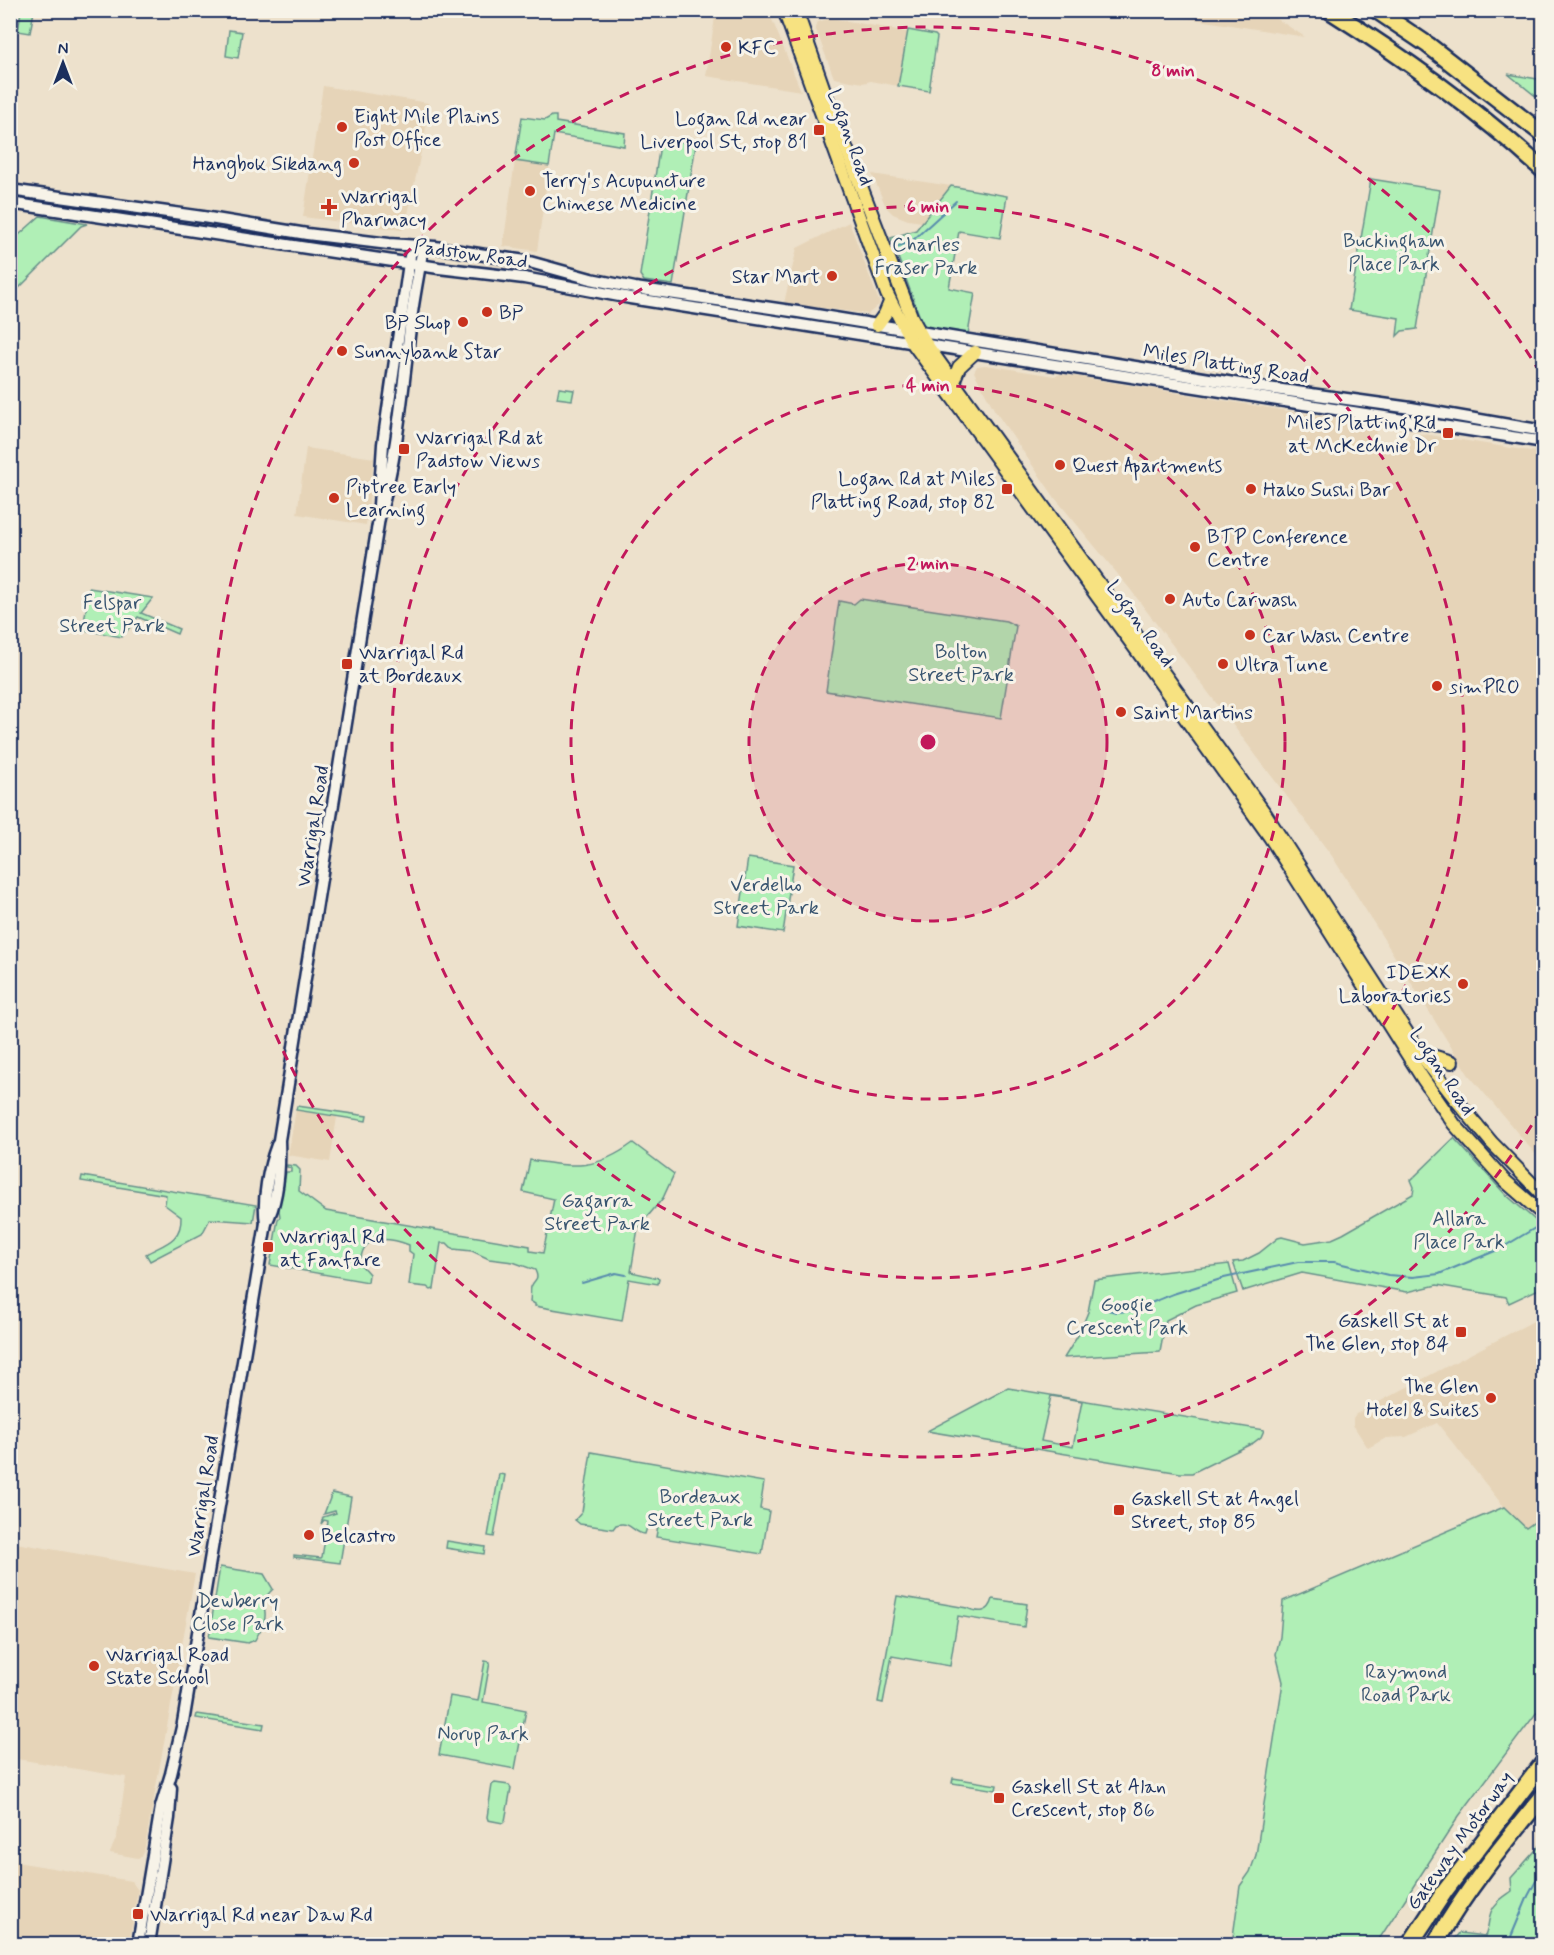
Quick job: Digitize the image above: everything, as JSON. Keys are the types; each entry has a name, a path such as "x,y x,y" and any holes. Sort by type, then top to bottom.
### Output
{"highway":[{"path":"1329,10 1435,82 1479,115 1544,171"},
{"path":"1376,10 1446,59 1544,135"},
{"name":"Gateway Motorway","path":"1410,1944 1445,1891 1544,1762"},
{"name":"Gateway Motorway","path":"1435,1944 1472,1888 1544,1795"}],"main road":[{"name":"Logan Road","path":"784,10 890,302 904,329 926,344 1266,815 1422,1056 1492,1143 1544,1196"},
{"name":"Logan Road","path":"796,10 850,159 911,316 915,337 1270,837 1442,1107 1488,1164 1544,1215"},
{"name":"Padstow Road","path":"10,190 307,234 423,246 526,261 591,279 635,288 904,329"},
{"name":"Padstow Road","path":"10,203 420,265 524,278 630,298 915,337"},
{"name":"Warrigal Road","path":"379,518 383,444 411,245"},
{"name":"Warrigal Road","path":"138,1944 155,1872 171,1774 185,1712 266,1222 264,1211 272,1160 279,1140 379,518 395,454 402,410 410,324 423,246"},
{"path":"877,325 885,315 890,302"},
{"name":"Miles Platting Road","path":"915,337 1412,408 1544,431"},
{"name":"Miles Platting Road","path":"926,344 1544,442"},
{"path":"953,382 958,367 975,352"},
{"path":"1422,1056 1432,1056 1452,1062"},
{"name":"Warrigal Road","path":"148,1944 155,1872"}],"shaded area":[{"path":"716,11 769,12 801,91 706,76"},
{"path":"1143,11 1265,11 1305,37"},
{"path":"831,18 908,32 898,86 834,78 815,27 818,22"},
{"path":"323,86 428,103 428,118 406,224 402,230 303,217"},
{"path":"515,161 549,166 537,251 503,246"},
{"path":"872,174 951,186 922,222 908,220 893,214 886,207"},
{"path":"849,222 880,304 868,314 784,303 797,248"},
{"path":"986,365 1054,376 1061,374 1368,424 1375,431 1378,440 1405,443 1411,435 1424,434 1543,453 1543,1163 1468,1074 1332,856 1130,589 1055,498 995,411 974,372 977,366"},
{"name":"Piptree Early Learning","path":"306,448 374,458 366,525 297,514"},
{"path":"296,1110 337,1117 330,1162 288,1155"},
{"path":"1543,1316 1543,1516 1526,1528 1504,1507 1437,1423 1406,1437 1386,1438 1368,1448 1353,1425 1353,1418 1356,1414"},
{"name":"Warrigal Road State School","path":"10,1542 195,1574 144,1852 138,1858 110,1853 117,1836 126,1777 11,1758"},
{"path":"10,1861 131,1881 138,1890 129,1944 11,1944"}],"green space":[{"path":"21,11 34,11 30,33 18,31"},
{"path":"229,30 242,32 238,58 226,56"},
{"path":"908,30 937,37 929,91 898,86"},
{"path":"1508,74 1543,80 1543,102"},
{"path":"556,116 556,122 625,133 624,146 554,134 549,166 515,161 522,117 545,120"},
{"path":"661,138 696,144 673,285 644,281 640,275"},
{"name":"Buckingham Place Park","path":"1371,179 1440,190 1417,329 1402,331 1397,336 1399,318 1349,310"},
{"name":"Charles Fraser Park","path":"951,186 1007,196 1000,238 959,231 949,288 975,293 968,334 928,327 922,323 891,238 916,230"},
{"path":"40,216 87,224 81,226 11,296 11,242"},
{"path":"559,388 574,390 572,400 557,398"},
{"name":"Felspar Street Park","path":"89,588 153,598 141,613 179,629 177,634 138,617 122,637 83,630"},
{"name":"Bolton Street Park","path":"860,599 1006,621 1016,626 1001,718 826,691 839,601 854,604"},
{"name":"Verdelho Street Park","path":"748,858 793,865 783,933 738,926"},
{"path":"297,1106 367,1116 366,1121 296,1110"},
{"name":"Allara Place Park","path":"1454,1138 1504,1193 1543,1227 1543,1287 1509,1303 1506,1297 1437,1285 1407,1292 1302,1273 1243,1291 1233,1262 1243,1261 1259,1253 1278,1238 1305,1243 1332,1239 1343,1234 1413,1194 1414,1187 1411,1180"},
{"name":"Gagarra Street Park","path":"633,1143 674,1174 663,1198 638,1228 631,1272 659,1278 658,1284 629,1279 622,1321 535,1306 530,1301 531,1287 537,1278 535,1270 513,1262 489,1259 472,1251 453,1249 447,1243 441,1243 434,1289 431,1290 427,1287 409,1285 413,1254 409,1251 409,1245 392,1240 376,1240 365,1248 361,1265 369,1274 368,1282 270,1265 280,1217 281,1190 286,1172 291,1172 291,1168 287,1165 296,1166 300,1170 299,1191 326,1211 530,1246 530,1251 543,1253 554,1199 523,1192 530,1160 584,1165 607,1158"},
{"path":"82,1176 256,1205 253,1222 210,1219 202,1234 150,1261 146,1254 171,1241 181,1225 181,1217 165,1205 166,1195 81,1181"},
{"name":"Googie Crescent Park","path":"1229,1264 1237,1293 1196,1305 1166,1320 1160,1352 1064,1358 1079,1334 1088,1312 1094,1280"},
{"path":"1008,1388 1264,1430 1261,1437 1253,1443 1192,1473 1180,1473 927,1431","holes":["1051,1396 1082,1401 1073,1447 1041,1441"]},
{"name":"Bordeaux Street Park","path":"591,1452 764,1482 760,1509 769,1511 762,1554 656,1537 658,1526 648,1524 645,1534 625,1524 616,1525 613,1529 580,1524 575,1520 582,1512"},
{"path":"499,1474 505,1475 494,1537 488,1536"},
{"path":"332,1493 351,1497 340,1563 294,1557 294,1555 322,1557 328,1521 324,1520 321,1524 323,1517 336,1513 335,1511 324,1514"},
{"name":"Raymond Road Park","path":"1504,1507 1526,1528 1543,1516 1543,1704 1459,1816 1376,1944 1232,1944 1240,1886 1250,1872 1256,1855 1283,1682 1276,1654 1283,1601"},
{"path":"447,1541 485,1547 484,1554 446,1548"},
{"name":"Dewberry Close Park","path":"220,1567 264,1574 273,1589 265,1599 265,1617 262,1626 255,1640 248,1643 209,1637"},
{"path":"897,1596 976,1611 986,1610 993,1599 1027,1604 1024,1627 958,1616 950,1666 892,1656 883,1703 878,1702"},
{"name":"Norup Park","path":"485,1661 490,1662 483,1702 526,1710 515,1769 439,1755 450,1696 478,1701"},
{"path":"197,1714 264,1724 263,1729 196,1718"},
{"path":"953,1778 997,1785 996,1790 952,1783"},
{"path":"495,1783 509,1785 511,1788 503,1823 488,1820 487,1817 492,1785"},
{"path":"1543,1842 1543,1935 1536,1936 1531,1942 1543,1944 1450,1944 1459,1933 1485,1936 1493,1908 1512,1891 1511,1878"}],"waterway":[{"path":"894,248 912,241 956,201"},
{"path":"1104,1309 1116,1312 1131,1311 1173,1294 1224,1278 1298,1262 1334,1262 1388,1275 1413,1277 1439,1274 1500,1249 1540,1225"},
{"path":"582,1283 616,1273 626,1275"},
{"path":"1508,1944 1528,1896 1544,1866"}],"place":[{"name":"KFC","path":"726,47"},
{"name":"Eight Mile Plains Post Office","path":"342,127"},
{"name":"Logan Rd near Liverpool St, stop 81","path":"819,130"},
{"name":"Hangbok Sikdang","path":"354,163"},
{"name":"Terry's Acupuncture Chinese Medicine","path":"530,191"},
{"name":"Warrigal Pharmacy","path":"329,207"},
{"name":"Star Mart","path":"832,276"},
{"name":"BP","path":"487,312"},
{"name":"BP Shop","path":"463,322"},
{"name":"Sunnybank Star","path":"342,351"},
{"name":"Miles Platting Rd at McKechnie Dr","path":"1448,433"},
{"name":"Warrigal Rd at Padstow Views","path":"404,449"},
{"name":"Quest Apartments","path":"1060,465"},
{"name":"Logan Rd at Miles Platting Road, stop 82","path":"1007,489"},
{"name":"Hako Sushi Bar","path":"1251,489"},
{"name":"Piptree Early Learning","path":"334,498"},
{"name":"BTP Conference Centre","path":"1195,547"},
{"name":"Auto Carwash","path":"1170,599"},
{"name":"Car Wash Centre","path":"1250,635"},
{"name":"Warrigal Rd at Bordeaux","path":"347,664"},
{"name":"Ultra Tune","path":"1223,664"},
{"name":"simPRO","path":"1437,686"},
{"name":"Saint Martins","path":"1121,712"},
{"name":"IDEXX Laboratories","path":"1463,984"},
{"name":"Warrigal Rd at Fanfare","path":"268,1247"},
{"name":"Gaskell St at The Glen, stop 84","path":"1461,1332"},
{"name":"The Glen Hotel & Suites","path":"1491,1398"},
{"name":"Gaskell St at Angel Street, stop 85","path":"1119,1510"},
{"name":"Belcastro","path":"309,1535"},
{"name":"Warrigal Road State School","path":"94,1666"},
{"name":"Gaskell St at Alan Crescent, stop 86","path":"999,1798"},
{"name":"Warrigal Rd near Daw Rd","path":"138,1914"}]}
